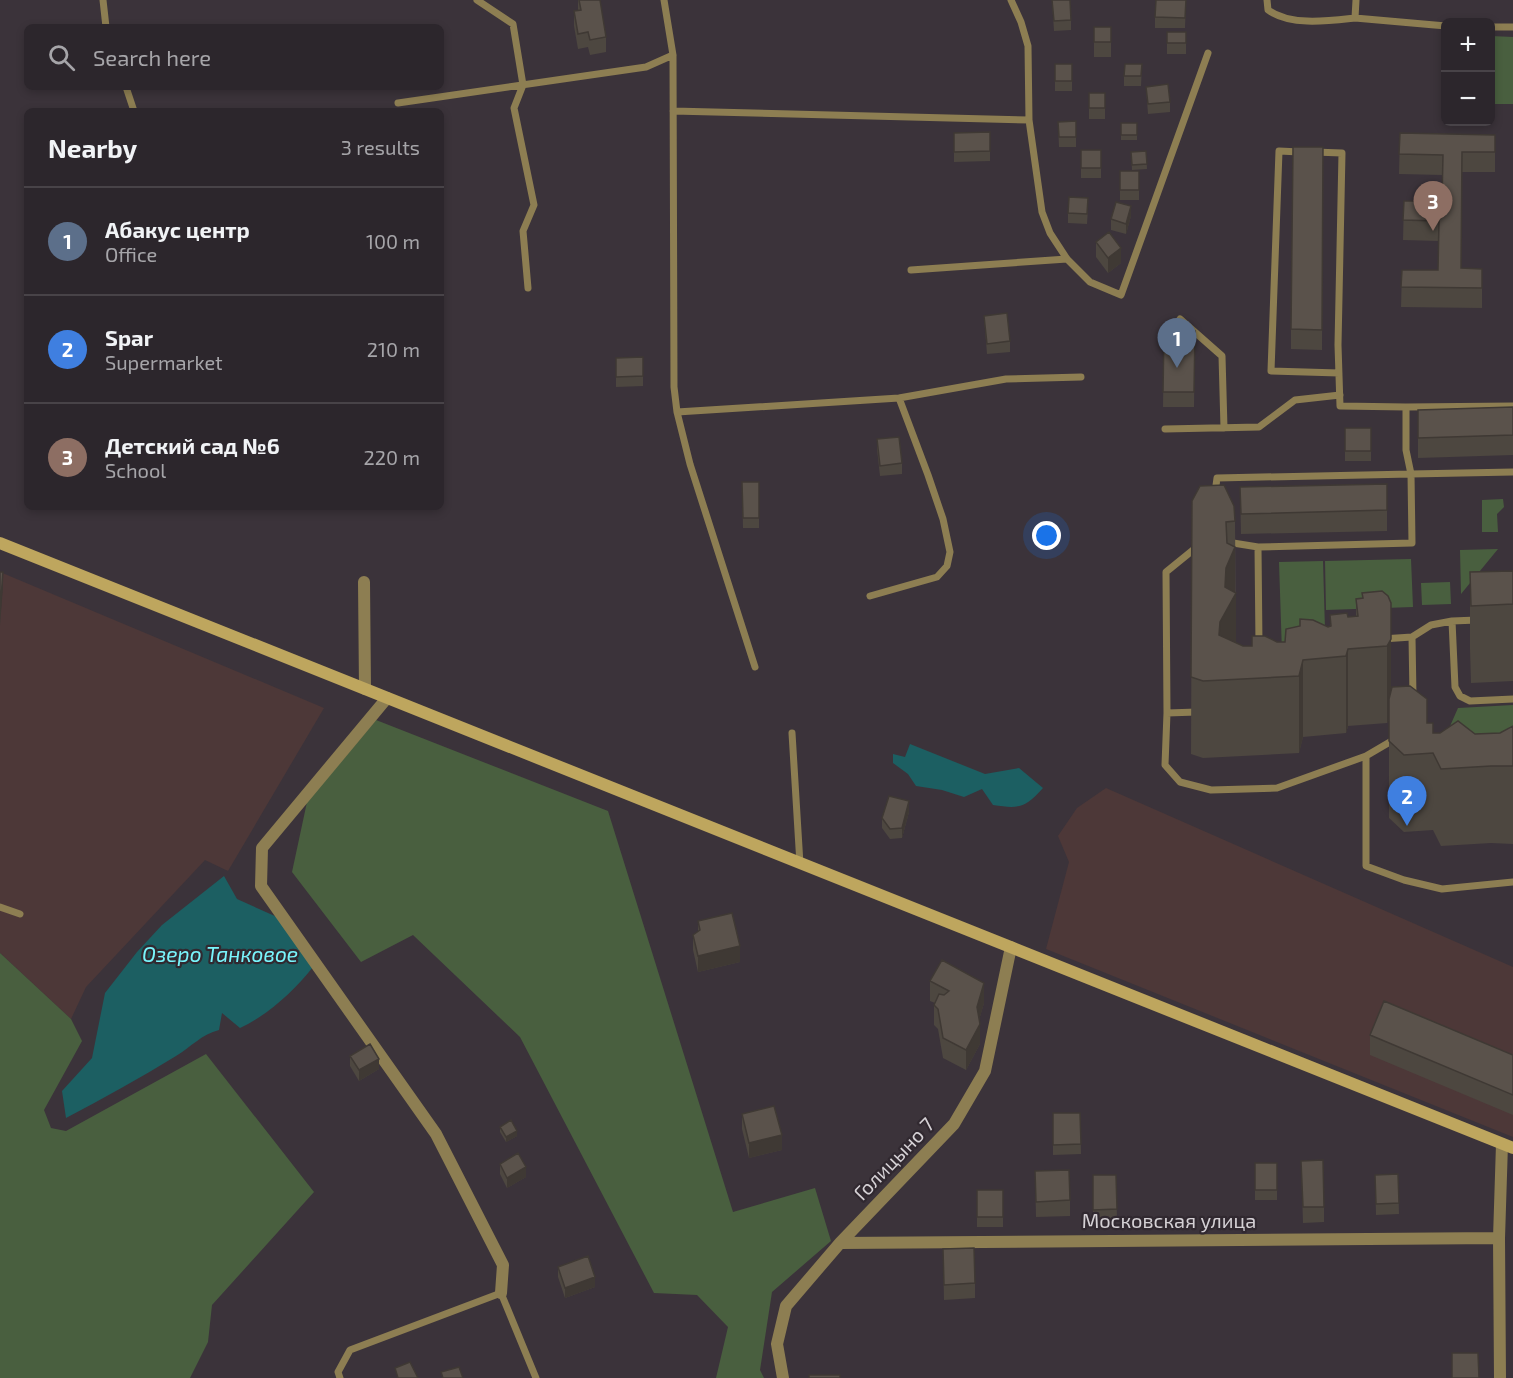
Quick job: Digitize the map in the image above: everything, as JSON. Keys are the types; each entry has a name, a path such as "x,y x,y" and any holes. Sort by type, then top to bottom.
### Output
{"street":[{"path":"0,543 1508,1146 1499,1238 1500,1378"},
{"path":"364,582 365,689"},
{"path":"387,698 262,848 261,886 436,1134 503,1264 501,1293"},
{"name":"Голицыно 7","path":"783,1378 777,1344 786,1306 840,1243 954,1124 985,1071 1011,947"},
{"name":"Московская улица","path":"840,1243 1499,1238"}],"lane":[{"path":"103,0 106,24"},
{"path":"477,0 513,24 523,85 514,108 534,206 523,231 528,288"},
{"path":"664,0 673,55 674,387 677,412 690,464 755,667"},
{"path":"1011,0 1022,22 1028,46 1029,120 1042,212 1050,233 1067,259 1089,282 1121,295 1208,52"},
{"path":"1267,0 1268,10 1278,17 1324,22 1355,18 1441,26"},
{"path":"1355,18 1356,0"},
{"path":"1495,27 1513,27"},
{"path":"398,103 646,67 673,55"},
{"path":"127,90 133,108"},
{"path":"673,111 1029,120"},
{"path":"1339,373 1271,371 1279,151 1342,153 1340,406 1513,406"},
{"path":"911,270 1067,259"},
{"path":"1180,319 1222,356 1224,428"},
{"path":"677,412 899,398 1006,379 1081,377"},
{"path":"1165,429 1259,427 1295,400 1340,395"},
{"path":"870,596 937,577 947,566 950,552 943,519 899,398"},
{"path":"1217,540 1258,547 1412,543 1411,474 1406,450 1406,407"},
{"path":"1214,499 1217,478 1513,472"},
{"path":"1206,539 1166,572 1165,765 1180,782 1211,790 1277,788 1366,756 1404,734"},
{"path":"1258,547 1259,655"},
{"path":"1378,640 1389,637 1412,637 1431,625 1452,621 1481,620"},
{"path":"1452,621 1455,687 1460,696 1470,701 1513,699"},
{"path":"1412,637 1413,706"},
{"path":"1167,713 1203,712"},
{"path":"792,733 800,864"},
{"path":"1366,756 1366,866 1404,880 1442,889 1513,882"},
{"path":"0,907 20,914"},
{"path":"340,1378 338,1372 350,1350 501,1293 536,1378"}],"shaded area":[{"path":"0,572 324,708 228,871 205,860 86,987 71,1019 0,953"},
{"path":"1106,788 1513,967 1513,1137 1046,949 1069,862 1058,836 1077,808"}],"green space":[{"path":"1495,36 1513,37 1513,104 1495,104"},
{"path":"1503,499 1504,507 1497,514 1498,532 1482,532 1482,500"},
{"path":"1498,549 1461,594 1460,550"},
{"path":"1411,559 1413,607 1326,610 1325,561"},
{"path":"1323,561 1325,630 1282,653 1279,562"},
{"path":"1450,582 1451,604 1422,605 1421,583"},
{"path":"1513,705 1513,771 1447,733 1458,708"},
{"path":"376,720 608,811 733,1212 815,1188 831,1241 772,1292 760,1370 764,1378 716,1378 728,1327 697,1295 654,1293 520,1037 413,935 361,962 292,872 307,802"},
{"path":"0,953 71,1019 82,1041 44,1110 51,1128 66,1131 206,1054 314,1192 212,1305 208,1342 190,1378 0,1378"}],"water":[{"path":"910,744 985,774 1019,768 1043,788 1021,806 1009,807 993,805 982,789 964,797 942,790 916,786 908,774 893,763 893,754 905,757"},
{"name":"Озеро Танковое","path":"224,876 237,899 277,917 313,967 280,1002 250,1023 240,1028 222,1013 219,1030 207,1034 122,1088 66,1118 62,1091 92,1058 105,993 137,952 162,925"}],"building":[{"path":"579,0 600,0 606,37 590,40 588,32 578,34 574,11 581,10"},
{"path":"1052,0 1070,0 1071,20 1054,21"},
{"path":"1156,0 1186,0 1185,18 1155,17"},
{"path":"1094,27 1111,27 1111,42 1094,42"},
{"path":"1167,32 1186,32 1186,43 1167,43"},
{"path":"1055,64 1072,64 1072,81 1055,81"},
{"path":"1125,64 1142,64 1141,76 1124,76"},
{"path":"1168,84 1170,102 1148,104 1146,87"},
{"path":"1089,93 1105,93 1105,108 1089,108"},
{"path":"1076,121 1076,137 1059,137 1058,122"},
{"path":"1121,123 1137,123 1137,135 1121,135"},
{"path":"990,132 990,151 954,152 954,133"},
{"path":"1400,133 1495,135 1495,152 1462,152 1461,268 1482,269 1482,288 1401,287 1402,270 1438,270 1439,221 1403,220 1404,201 1442,201 1443,155 1399,154"},
{"path":"1293,147 1323,147 1322,330 1291,329"},
{"path":"1081,150 1101,150 1101,168 1081,168"},
{"path":"1146,151 1147,164 1132,165 1131,152"},
{"path":"1120,171 1139,171 1139,190 1120,190"},
{"path":"1069,197 1088,198 1087,214 1068,213"},
{"path":"1116,202 1131,206 1126,224 1111,219"},
{"path":"1109,232 1121,248 1108,258 1096,242"},
{"path":"1007,313 1010,341 987,344 984,316"},
{"path":"1164,330 1195,331 1194,392 1163,392"},
{"path":"643,357 643,376 616,377 616,358"},
{"path":"1513,407 1513,435 1418,438 1418,410"},
{"path":"1345,428 1371,428 1371,451 1345,451"},
{"path":"899,437 902,463 880,466 877,439"},
{"path":"742,482 759,482 759,518 743,518"},
{"path":"1387,484 1387,510 1241,514 1240,487"},
{"path":"1224,485 1234,506 1235,521 1226,522 1227,543 1235,547 1226,568 1225,587 1236,593 1220,622 1219,635 1243,646 1252,646 1252,636 1265,636 1277,642 1285,642 1286,629 1300,626 1300,619 1313,620 1328,627 1331,626 1330,615 1347,613 1348,617 1358,616 1356,599 1363,598 1362,593 1382,591 1391,603 1391,639 1387,646 1348,649 1346,656 1303,660 1299,676 1203,681 1191,677 1192,501 1200,486"},
{"path":"1513,571 1513,604 1471,606 1470,572"},
{"path":"0,572 3,572 0,611"},
{"path":"1410,686 1427,699 1427,723 1433,723 1433,733 1440,733 1458,721 1475,734 1500,733 1513,726 1513,766 1441,769 1433,753 1404,755 1389,741 1389,699 1392,687"},
{"path":"889,796 909,801 902,828 890,829 882,818"},
{"path":"732,913 740,946 698,956 693,935 700,930 698,921"},
{"path":"942,960 984,983 977,1007 980,1024 966,1050 943,1038 938,1009 934,1005 939,994 944,995 949,991 930,981"},
{"path":"1384,1001 1513,1055 1513,1095 1370,1035"},
{"path":"370,1044 379,1059 359,1070 350,1056"},
{"path":"774,1106 782,1135 749,1143 742,1114"},
{"path":"1053,1113 1080,1113 1081,1144 1053,1145"},
{"path":"511,1120 517,1131 506,1137 500,1127"},
{"path":"518,1153 526,1167 507,1178 500,1164"},
{"path":"1323,1160 1324,1207 1303,1207 1301,1161"},
{"path":"1255,1163 1277,1163 1277,1190 1255,1190"},
{"path":"1069,1170 1070,1200 1036,1202 1035,1171"},
{"path":"1398,1174 1399,1203 1376,1204 1375,1175"},
{"path":"1093,1175 1116,1175 1117,1209 1093,1210"},
{"path":"977,1190 1003,1190 1003,1217 977,1217"},
{"path":"974,1248 975,1283 944,1285 943,1249"},
{"path":"588,1256 595,1277 565,1288 558,1267"},
{"path":"1452,1353 1478,1353 1479,1378 1452,1378"},
{"path":"410,1362 418,1378 398,1378 395,1368"},
{"path":"459,1367 463,1378 443,1378 441,1372"},
{"path":"809,1375 840,1375 840,1378 809,1378"}],"place":[{"name":"Детский сад №6","path":"1433,231"},
{"name":"Абакус центр","path":"1177,368"},
{"name":"Spar","path":"1407,826"}]}
